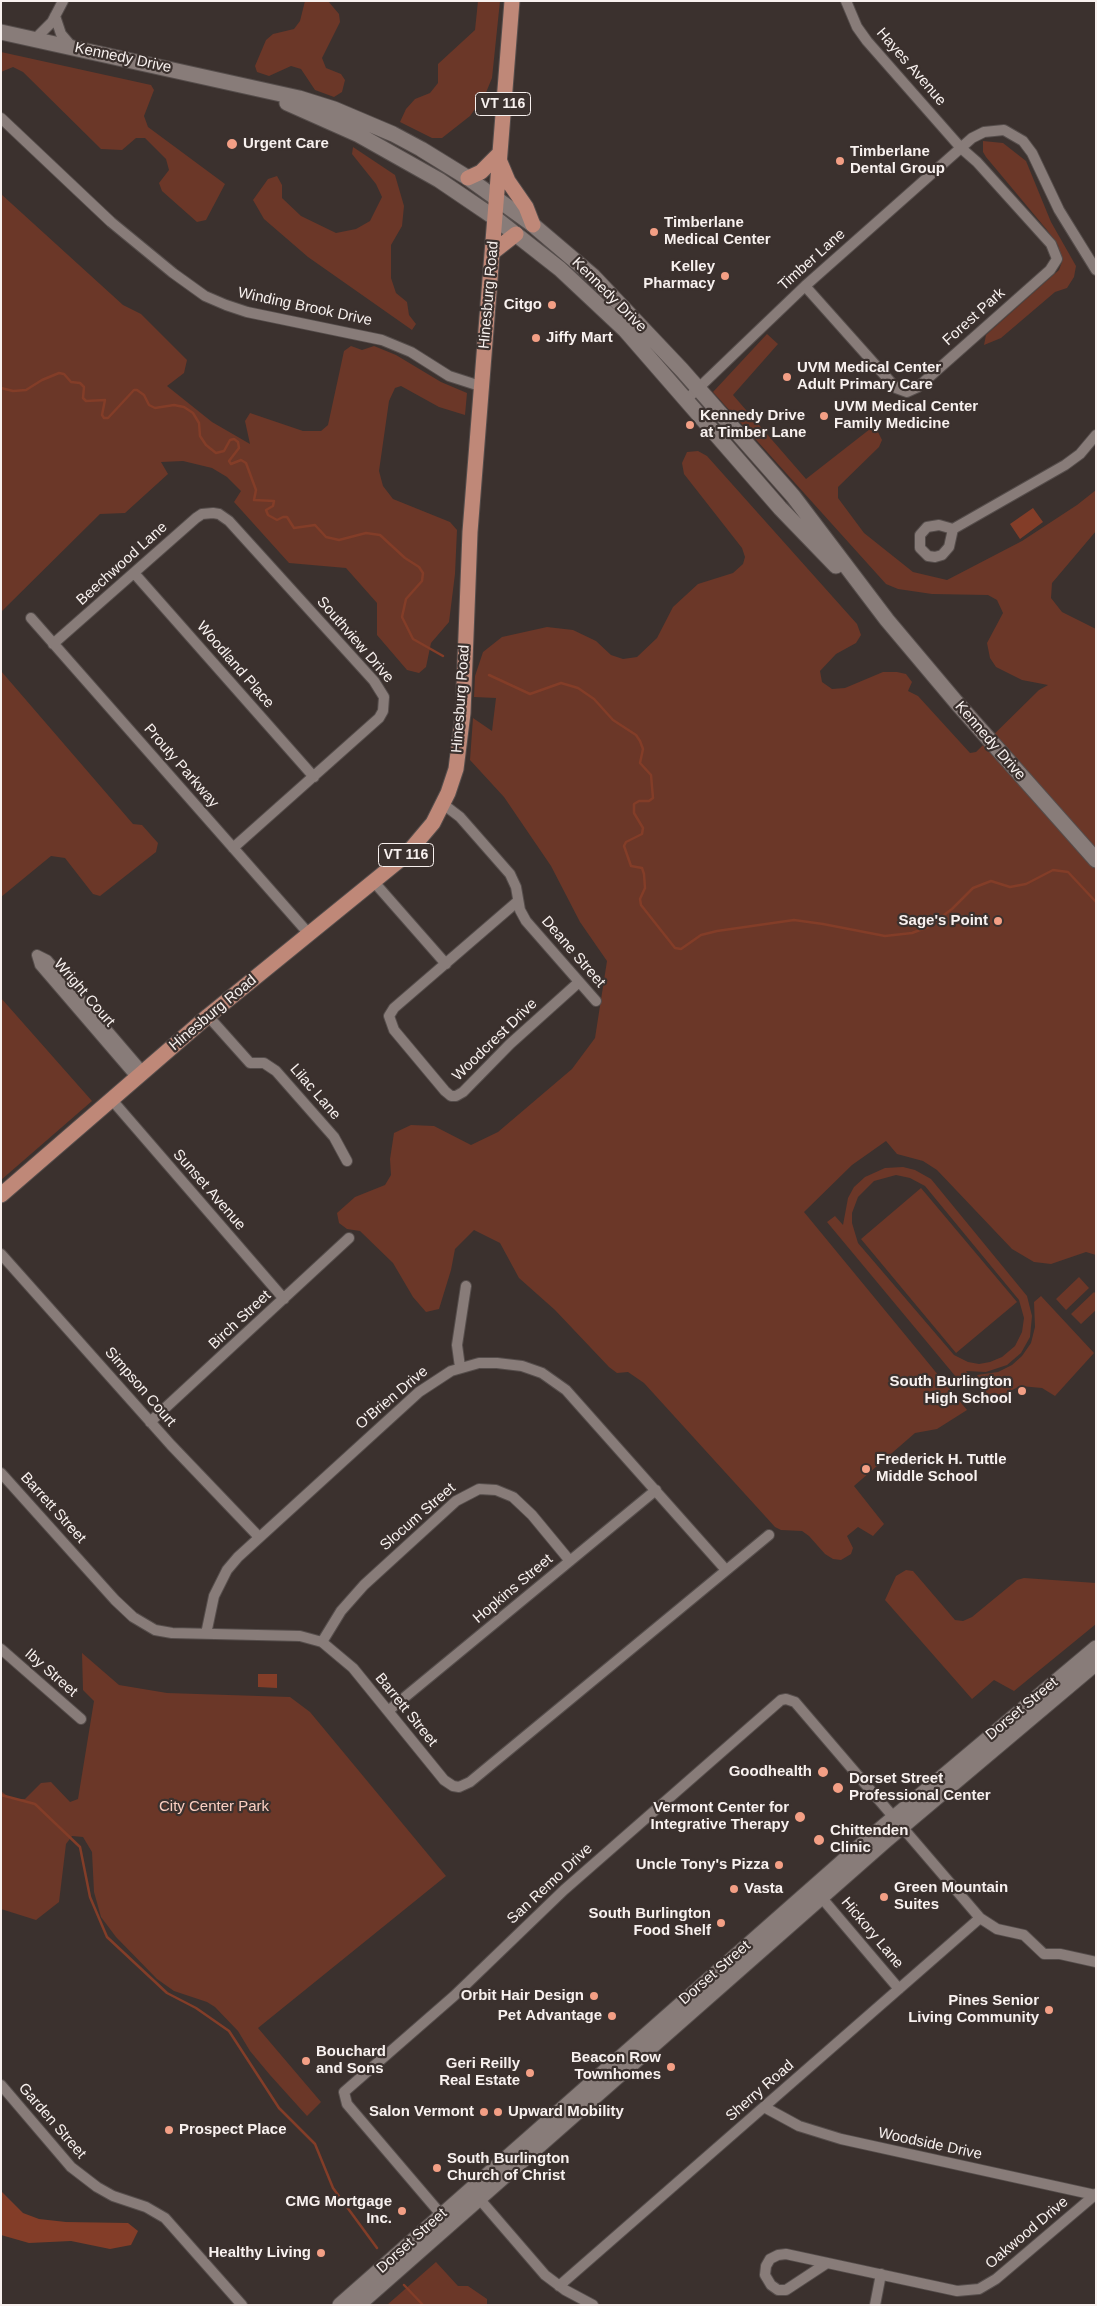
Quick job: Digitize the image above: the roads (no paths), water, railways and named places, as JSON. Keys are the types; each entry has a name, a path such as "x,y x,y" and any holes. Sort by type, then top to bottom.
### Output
{"main road":[{"name":"Hinesburg Road","path":"1,1196 208,1016 374,882 421,839 443,804 456,769 463,713 470,532 480,386 493,252 512,1"},
{"name":"Kennedy Drive","path":"1,32 298,98 366,122 421,149 468,178 533,224 600,283 648,333 692,395 780,508 887,620 956,702 1096,860"},
{"name":"Kennedy Drive","path":"244,86 329,121 388,150 446,184 495,218 560,269 692,395"},
{"path":"468,178 481,172 499,157 508,181 526,207 533,224"},
{"path":"493,252 516,234"},
{"name":"Dorset Street","path":"340,2305 475,2193 1096,1648"},
{"name":"Dorset Street","path":"475,2193 821,1897 898,1822 1096,1663"},
{"name":"Dorset Street","path":"358,2305 445,2219"}],"street":[{"path":"34,40 47,28 63,1"},
{"name":"Hayes Avenue","path":"846,1 857,26 867,41 961,148"},
{"path":"55,16 61,34 74,48"},
{"name":"Winding Brook Drive","path":"1,118 104,217 173,273 205,296 247,312 382,340 410,352 449,376 480,386"},
{"name":"Timber Lane","path":"692,395 805,286 972,138 990,130 1010,132 1024,141 1032,153 1059,210 1096,270"},
{"name":"Forest Park","path":"805,286 896,388 903,392 910,392 925,381 1050,270 1057,258 1054,247 977,162 961,148"},
{"path":"953,529 1065,465 1080,454 1096,435"},
{"name":"Beechwood Lane","path":"54,644 196,518 202,514 213,512"},
{"name":"Southview Drive","path":"213,512 229,521 374,681 384,697 383,711 379,718 233,848"},
{"name":"Woodland Place","path":"134,573 314,777"},
{"name":"Prouty Parkway","path":"30,618 309,934"},
{"name":"Deane Street","path":"443,804 460,817 510,874 516,887 523,916 528,925 596,1001"},
{"path":"374,882 446,964"},
{"name":"Woodcrest Drive","path":"518,901 394,1008 389,1016 389,1021 394,1030 451,1096 463,1092 521,1034 579,982"},
{"name":"Wright Court","path":"37,955 47,960 140,1075 40,965 37,955"},
{"name":"Lilac Lane","path":"208,1016 250,1063 264,1063 276,1070 334,1137 347,1161"},
{"name":"Sunset Avenue","path":"112,1100 284,1299"},
{"name":"Birch Street","path":"150,1422 349,1238"},
{"name":"Simpson Court","path":"1,1254 150,1422 259,1537"},
{"path":"460,1367 458,1345 466,1286"},
{"name":"O'Brien Drive","path":"206,1634 211,1605 222,1578 238,1557 419,1392 440,1377 460,1367 479,1363 510,1364 531,1369 551,1379 566,1390 726,1570"},
{"name":"Barrett Street","path":"1,1473 126,1612 147,1626 163,1632 300,1636 322,1642 353,1668 444,1780 453,1786 464,1786 769,1535"},
{"name":"Slocum Street","path":"322,1642 341,1611 356,1593 456,1501 470,1492 479,1489 496,1490 513,1497 532,1515 570,1561"},
{"name":"Hopkins Street","path":"388,1711 656,1490"},
{"name":"Iby Street","path":"1,1649 81,1719"},
{"name":"San Remo Drive","path":"445,2219 346,2104 344,2092 454,1996 564,1890 776,1703 786,1699 794,1702 898,1822"},
{"path":"898,1822 980,1918 997,1929 1024,1935 1044,1954 1060,1954 1096,1962"},
{"name":"Hickory Lane","path":"821,1897 899,1989"},
{"name":"Sherry Road","path":"559,2286 980,1918"},
{"name":"Garden Street","path":"1,2085 71,2167 97,2187 113,2196 146,2207 165,2218 242,2305"},
{"name":"Woodside Drive","path":"764,2107 799,2126 841,2139 1095,2194"},
{"path":"475,2193 545,2274 559,2286 593,2305"},
{"name":"Oakwood Drive","path":"827,2263 786,2290 778,2290 771,2286 765,2274 768,2262 778,2255 786,2254 957,2291 979,2289 996,2279 1095,2194"},
{"path":"875,2305 880,2274"}],"waterway":[{"path":"1,388 13,391 26,390 42,380 59,373 64,374 71,382 80,383 84,387 83,398 86,401 105,400 102,415 104,418 108,418 134,390 144,395 149,405 155,408 174,405 184,407 193,413 199,423 200,436 206,445 216,453 224,451 230,440 234,439 238,442 239,448 229,461 231,464 241,460 246,463 256,490 254,500 274,501 273,506 266,510 268,515 277,520 287,517 294,528 315,525 326,537 339,540 366,533 380,535 405,558 419,567 423,573 422,581 406,599 402,617 413,639 443,656"},
{"path":"489,675 530,694 561,683 578,688 594,699 613,720 636,735 643,749 640,763 651,775 653,798 649,801 639,801 634,804 634,813 643,828 642,834 626,842 624,846 631,866 642,868 644,874 645,888 640,899 641,905 675,948 681,949 701,935 717,931 794,920 885,936 912,933 928,927 952,909 973,888 991,881 1010,887 1026,884 1053,870 1068,872 1096,902"},
{"path":"1,1795 35,1804 80,1847 90,1897 107,1937 167,1993 196,2008 229,2031 279,2108 315,2144 333,2188 377,2248"},
{"path":"404,2285 423,2305"}],"place":[{"name":"Urgent Care","path":"232,144"},
{"name":"Timberlane Dental Group","path":"840,161"},
{"name":"Timberlane Medical Center","path":"654,232"},
{"name":"Kelley Pharmacy","path":"725,276"},
{"name":"Citgo","path":"552,305"},
{"name":"Jiffy Mart","path":"536,338"},
{"name":"UVM Medical Center Adult Primary Care","path":"787,377"},
{"name":"UVM Medical Center Family Medicine","path":"824,416"},
{"name":"Kennedy Drive at Timber Lane","path":"690,425"},
{"name":"Sage's Point","path":"998,921"},
{"name":"South Burlington High School","path":"1022,1391"},
{"name":"Frederick H. Tuttle Middle School","path":"866,1469"},
{"name":"Goodhealth","path":"823,1772"},
{"name":"Dorset Street Professional Center","path":"838,1788"},
{"name":"Vermont Center for Integrative Therapy","path":"800,1817"},
{"name":"Chittenden Clinic","path":"819,1840"},
{"name":"Uncle Tony's Pizza","path":"779,1865"},
{"name":"Vasta","path":"734,1889"},
{"name":"Green Mountain Suites","path":"884,1897"},
{"name":"South Burlington Food Shelf","path":"721,1923"},
{"name":"Orbit Hair Design","path":"594,1996"},
{"name":"Pines Senior Living Community","path":"1049,2010"},
{"name":"Pet Advantage","path":"612,2016"},
{"name":"Bouchard and Sons","path":"306,2061"},
{"name":"Beacon Row Townhomes","path":"671,2067"},
{"name":"Geri Reilly Real Estate","path":"530,2073"},
{"name":"Salon Vermont","path":"484,2112"},
{"name":"Upward Mobility","path":"498,2112"},
{"name":"Prospect Place","path":"169,2130"},
{"name":"South Burlington Church of Christ","path":"437,2168"},
{"name":"CMG Mortgage Inc.","path":"402,2211"},
{"name":"Healthy Living","path":"321,2253"}],"park label":[{"name":"City Center Park","path":"214,1807"}]}
